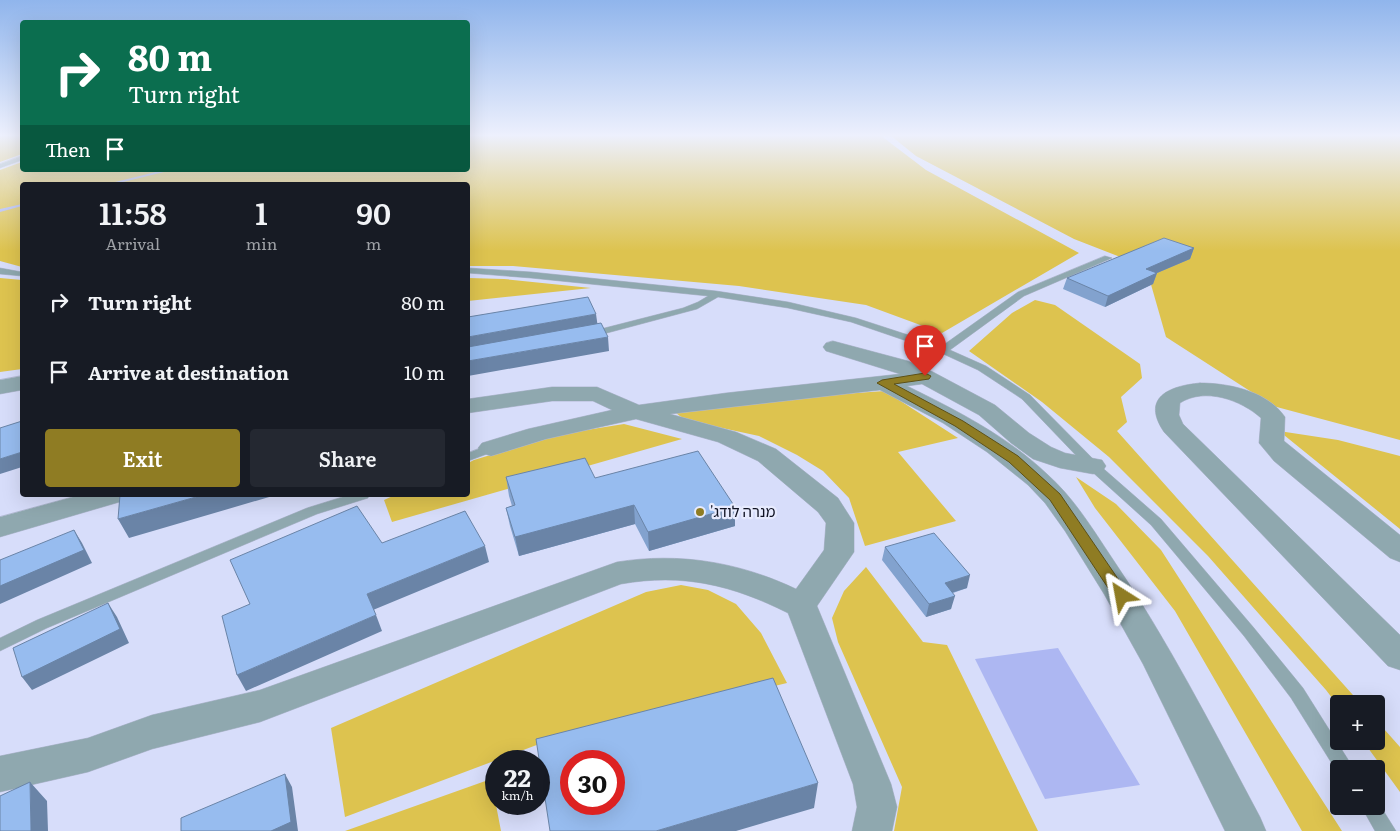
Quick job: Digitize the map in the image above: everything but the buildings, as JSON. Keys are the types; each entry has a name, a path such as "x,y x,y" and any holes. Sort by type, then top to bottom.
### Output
{"street":[{"path":"833,347 900,366 925,376 987,410 1020,438 1042,453 1060,460 1093,466"},
{"path":"492,448 525,436 636,412 768,393 882,383 925,376"},
{"path":"0,387 20,383"},
{"path":"882,383 918,400 959,423 1014,459 1055,497 1122,596 1246,831"},
{"path":"1400,551 1271,443 1273,417 1264,408 1244,397 1221,390 1181,391 1170,399 1165,408 1166,416 1173,427 1400,656"},
{"path":"470,406 552,394 597,394 636,412 727,438 767,455 828,505 840,523 840,552 801,605"},
{"path":"0,527 107,497"},
{"path":"0,774 88,754 152,732 260,706 617,573 637,569 704,570 740,579 772,590 801,605 872,784 877,807 872,831"}],"lane":[{"path":"944,350 1021,294 1108,258"},
{"path":"0,271 20,274"},
{"path":"470,271 531,275 716,294 788,305 853,320 944,350 982,368 1026,397 1093,466 1156,522 1249,632 1296,693 1339,760"},
{"path":"582,336 620,329 662,315 688,310 706,303 716,294"},
{"path":"470,456 492,448"},
{"path":"0,646 42,624 312,511 357,497"},
{"path":"1376,815 1386,831"}],"shaded area":[{"path":"0,174 933,174 1079,253 942,333 866,305 739,286 513,266 470,266 470,182 20,182 20,266 0,261"},
{"path":"950,174 1400,174 1400,440 1273,406 1166,337 1146,267 1074,239"},
{"path":"0,278 20,280 20,369 0,372"},
{"path":"470,278 504,279 591,288 470,301"},
{"path":"1035,300 1055,305 1140,364 1142,378 1121,397 1127,422 1117,431 1353,695 1330,695 1208,556 1109,457 1042,402 969,351 1012,313"},
{"path":"885,391 958,438 898,452 956,521 865,546 849,498 823,471 797,455 759,436 685,420 676,413 727,402"},
{"path":"624,424 682,439 392,522 384,500 391,497 470,497 470,462 555,435"},
{"path":"1279,431 1338,440 1400,456 1400,529"},
{"path":"1076,477 1116,504 1161,550 1342,831 1302,831 1175,611 1095,508"},
{"path":"866,567 923,642 947,645 1038,831 894,831 902,787 838,642 832,618 844,591"},
{"path":"681,585 708,590 736,604 761,633 787,683 550,740 523,750 485,750 485,764 345,817 331,728 646,592"},
{"path":"1385,730 1400,747 1400,792 1385,771 1385,760 1377,760 1370,750 1385,750"},
{"path":"485,781 485,815 498,815 501,831 345,831"}],"water":[{"path":"1058,648 1140,785 1045,799 975,659"}],"waterway":[{"path":"118,182 154,174"},
{"path":"0,211 20,206"}],"place":[{"name":"'מנרה לודג","path":"700,512"}],"route":[{"path":"925,376 882,383 918,400 959,423 1014,459 1055,497 1122,596"}]}
